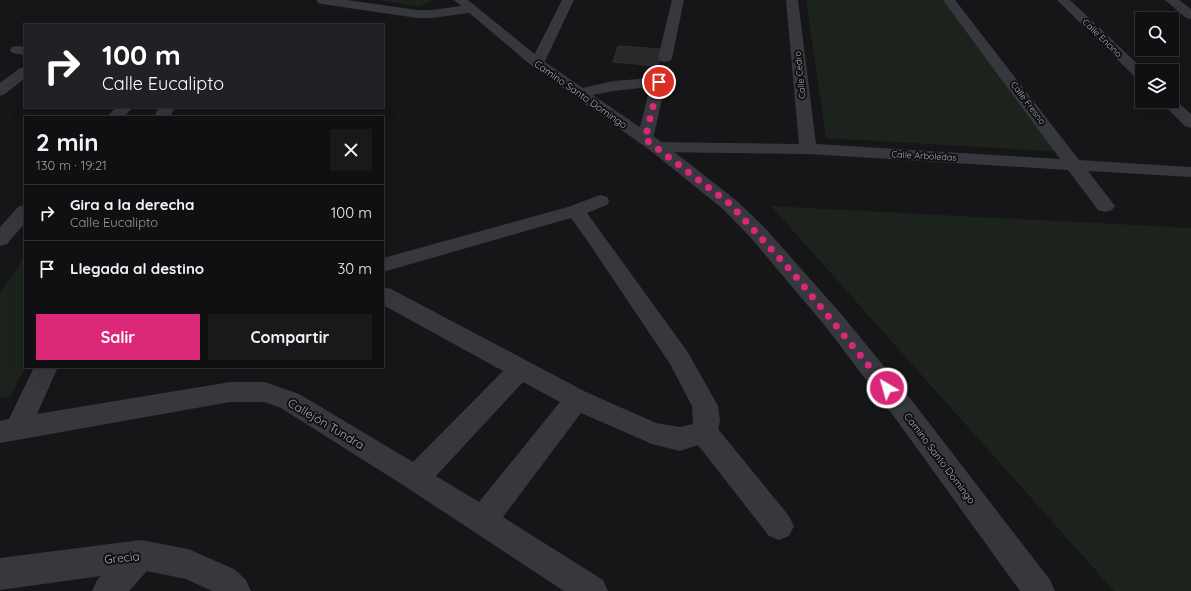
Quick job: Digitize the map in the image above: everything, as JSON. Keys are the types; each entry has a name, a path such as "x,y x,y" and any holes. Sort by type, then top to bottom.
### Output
{"street":[{"path":"322,0 417,14 431,14 465,4"},
{"path":"537,63 568,0"},
{"path":"651,143 662,71 678,0"},
{"name":"Calle Cedro","path":"792,0 808,149"},
{"name":"Calle Fresno","path":"949,0 1105,206"},
{"name":"Calle Encino","path":"1063,0 1135,69"},
{"path":"1171,0 1191,15"},
{"name":"Camino Santo Domingo","path":"465,4 537,63 651,143 730,204 793,273 904,410 1039,591"},
{"path":"579,93 613,86 662,71"},
{"path":"0,91 24,72"},
{"path":"116,116 124,108"},
{"path":"1175,108 1191,124"},
{"name":"Calle Arboledas","path":"651,143 808,149 1191,172"},
{"path":"384,265 575,211 600,201"},
{"path":"575,211 596,238 679,358 705,406 707,421 704,432"},
{"path":"0,239 24,213"},
{"path":"384,296 577,399 652,433 671,438 680,438 704,432"},
{"path":"8,431 45,368"},
{"path":"416,478 520,369"},
{"name":"Callejón Tundra","path":"8,431 230,392 265,392 290,401 416,478 592,591"},
{"path":"483,521 577,399"},
{"path":"704,432 779,526"},
{"path":"108,591 141,555"},
{"name":"Grecia","path":"0,574 141,555 188,564 223,580 236,591"}],"shaded area":[{"path":"379,0 434,0 419,7"},
{"path":"806,0 946,0 1064,152 826,138"},
{"path":"771,206 1191,228 1191,591 1114,591"},
{"path":"24,257 25,368 11,396 0,398 0,294"}],"building":[{"path":"618,46 662,49 658,66 613,62"}],"route":[{"path":"659,82 645,139 706,184 730,204 758,233 834,321 887,388"}]}
